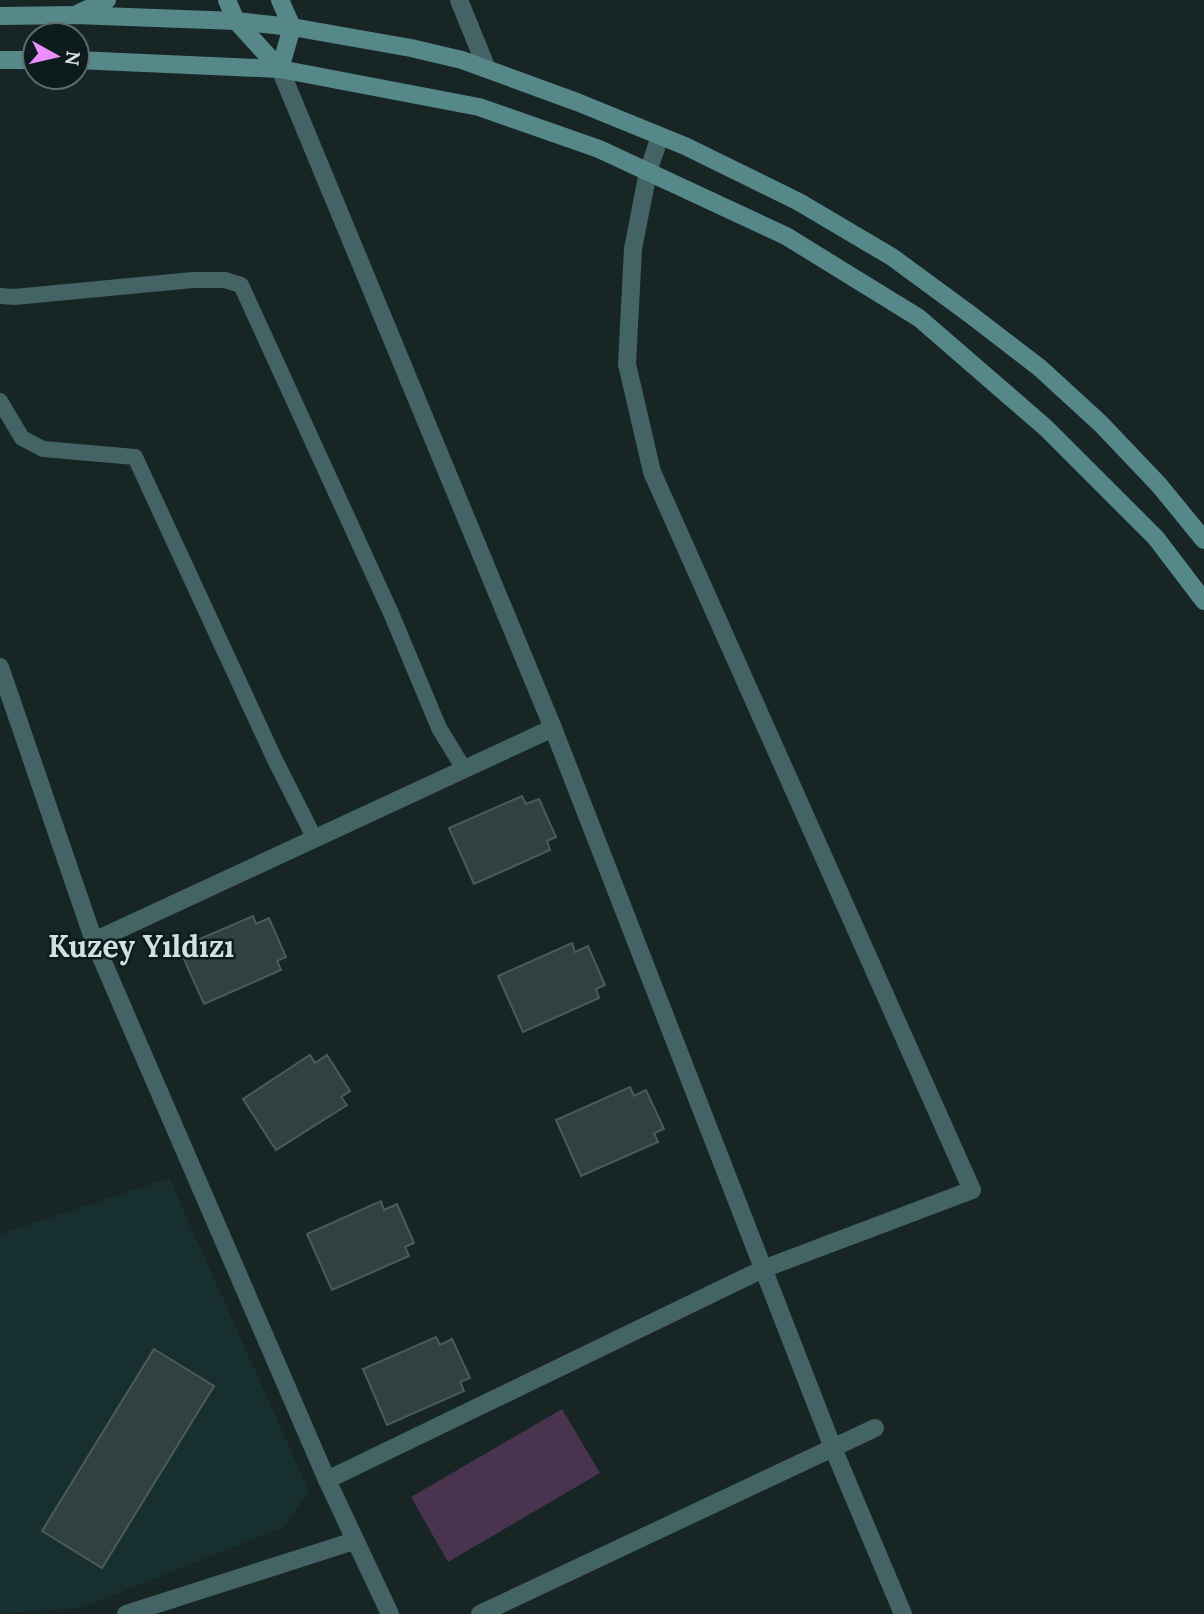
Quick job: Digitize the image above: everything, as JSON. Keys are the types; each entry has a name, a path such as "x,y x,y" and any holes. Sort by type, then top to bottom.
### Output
{"main road":[{"path":"75,15 107,0"},
{"path":"227,0 236,21 280,69"},
{"path":"280,0 292,27 280,69"},
{"path":"0,16 75,15 236,21 292,27 411,48 462,60 660,136 799,202 891,257 971,315 1040,368 1101,424 1159,485 1204,540"},
{"path":"0,61 21,60"},
{"path":"91,61 280,69 479,107 599,149 786,236 919,317 1046,428 1156,538 1204,601"}],"street":[{"path":"459,0 487,69"},
{"path":"280,69 553,728 833,1448 902,1614"},
{"path":"327,1480 763,1269 972,1190 652,472 627,364 633,249 648,172 660,136"},
{"path":"0,667 94,941 327,1480 390,1614"},
{"path":"94,941 553,728"},
{"path":"480,1614 875,1428"},
{"path":"126,1614 354,1541"}],"lane":[{"path":"0,296 14,297 193,280 225,280 241,285 391,613 439,728 464,769"},
{"path":"0,401 22,438 43,449 135,457 314,839"}],"shaded area":[{"path":"169,1178 309,1491 284,1527 82,1608 5,1613 0,1611 0,1234"},
{"path":"562,1409 600,1473 448,1562 411,1497"}],"building":[{"path":"522,796 526,804 539,799 556,837 547,841 550,850 474,884 449,828"},
{"path":"253,916 256,924 269,918 286,957 277,961 281,970 204,1004 179,948"},
{"path":"572,943 575,952 588,946 605,985 596,989 599,998 523,1032 498,976"},
{"path":"310,1055 315,1063 327,1055 350,1091 341,1097 347,1105 276,1150 243,1099"},
{"path":"630,1087 634,1096 646,1090 664,1129 654,1133 658,1142 581,1176 556,1120"},
{"path":"381,1201 384,1210 397,1204 414,1243 405,1247 409,1256 332,1290 307,1234"},
{"path":"436,1337 440,1345 452,1339 470,1378 460,1382 464,1391 387,1425 363,1369"},
{"path":"154,1349 214,1386 102,1568 42,1531"}],"district":[{"name":"Kuzey Yıldızı","path":"141,946"}]}
